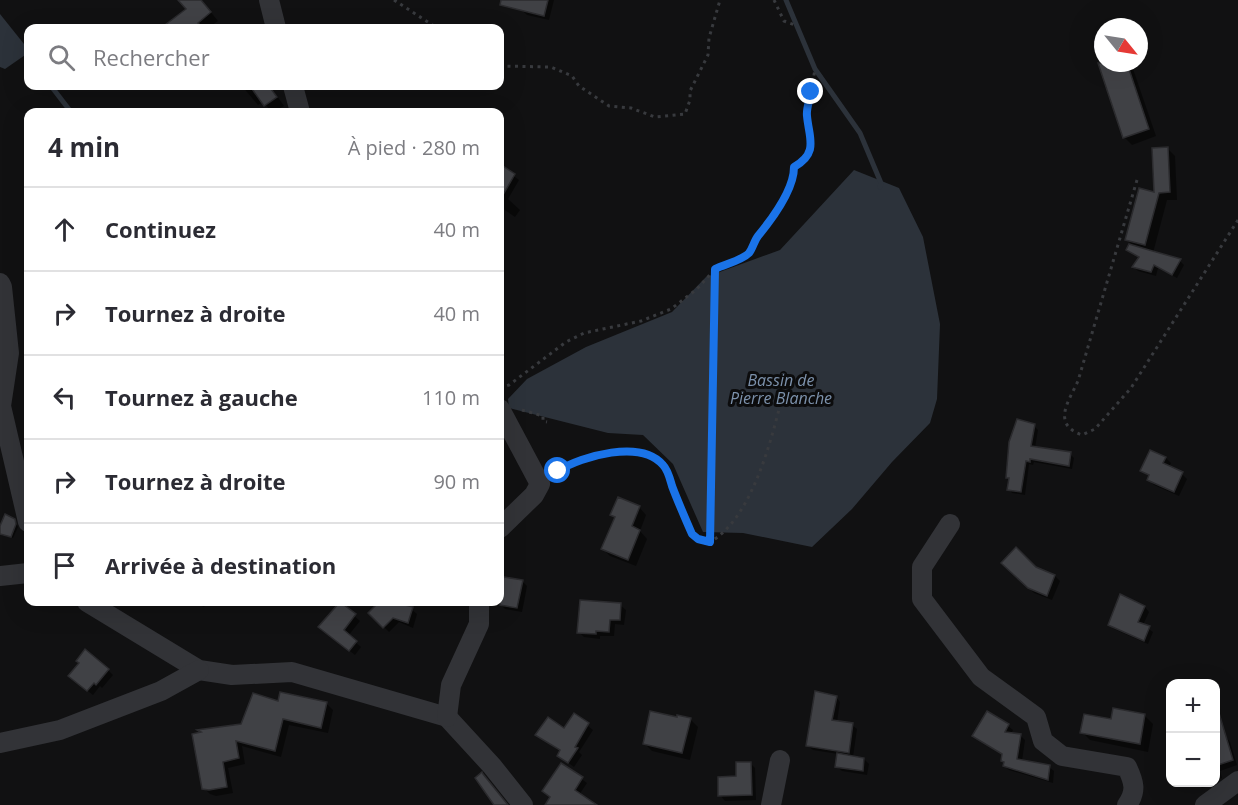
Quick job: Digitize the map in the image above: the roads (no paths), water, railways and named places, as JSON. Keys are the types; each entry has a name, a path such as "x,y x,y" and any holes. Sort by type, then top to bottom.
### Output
{"street":[{"path":"269,0 275,24"},
{"path":"294,90 299,108"},
{"path":"0,283 9,353 1,406 24,505"},
{"path":"504,416 540,484 534,495 504,524"},
{"path":"950,524 922,567 922,599 981,678 1036,717 1043,741 1049,746 1062,756 1126,767 1135,783 1132,798 1127,805"},
{"path":"0,576 24,573"},
{"path":"94,606 199,670 232,675 292,672 447,717 492,766 523,805"},
{"path":"447,717 451,685 479,624 479,606"},
{"path":"0,742 60,730 161,692 199,670"},
{"path":"771,805 780,760"},
{"path":"1205,805 1238,781"}],"water":[{"path":"0,14 24,44 24,56 5,69 0,67"},
{"name":"Bassin de Pierre Blanche","path":"854,170 899,188 923,237 940,324 937,399 930,423 892,462 852,509 812,547 743,533 703,532 673,464 643,435 608,433 509,408 508,399 527,379 586,347 672,312 706,277 780,250"}],"waterway":[{"path":"786,0 815,69 860,133 881,183 880,187"},
{"path":"54,90 68,108"}]}
